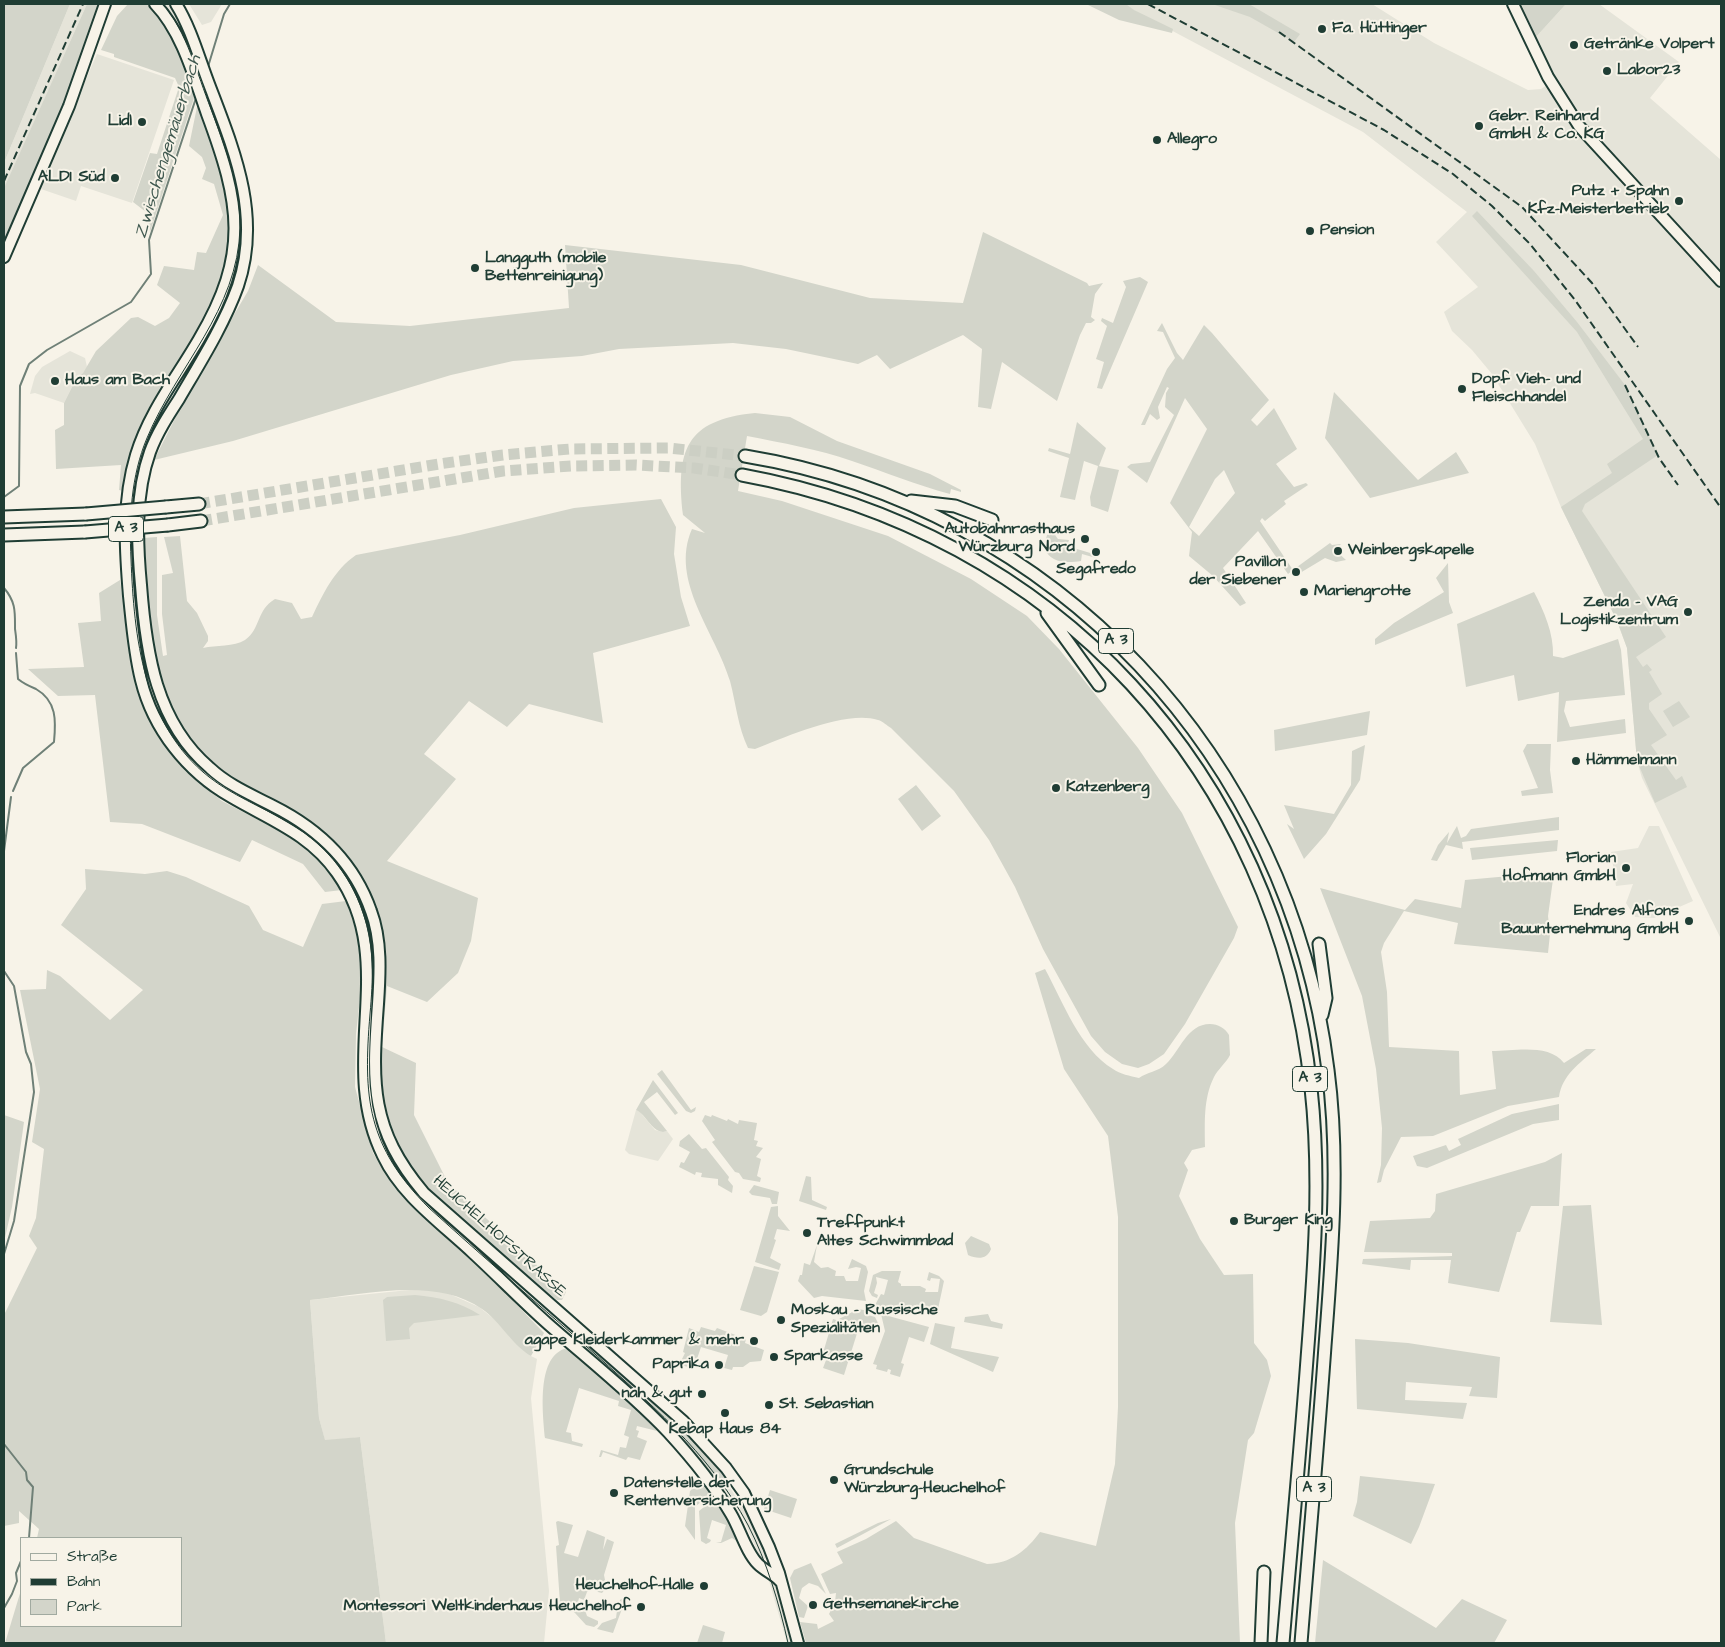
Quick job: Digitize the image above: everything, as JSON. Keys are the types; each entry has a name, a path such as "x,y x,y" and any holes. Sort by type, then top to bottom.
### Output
{"highway":[{"name":"A 3","path":"744,456 811,469 902,500 970,533 1022,565 1057,590 1117,641 1164,692 1218,764 1240,799 1273,864 1307,960 1321,1021 1329,1073 1333,1135 1332,1228 1301,1643"},
{"name":"A 3","path":"742,474 819,492 906,524 969,556 1038,601 1063,620 1117,669 1148,702 1201,772 1223,809 1258,878 1281,940 1297,997 1312,1090 1315,1209 1310,1324 1283,1643"},
{"path":"902,500 949,504 992,520"},
{"name":"A 3","path":"4,517 86,514 199,504"},
{"name":"A 3","path":"4,535 98,531 201,522"},
{"path":"1038,601 1099,685"},
{"path":"1320,944 1326,998 1321,1021"},
{"path":"1261,1643 1264,1572"}],"main road":[{"path":"4,256 59,131 93,40 104,4"},
{"path":"93,40 111,4"},
{"name":"HEUCHELHOFSTRASSE","path":"155,4 172,25 202,99 228,170 236,225 233,258 218,301 200,337 151,418 136,453 131,475 125,513 125,558 133,636 142,682 151,709 164,733 190,767 227,795 301,836 328,860 354,900 362,922 367,954 368,982 362,1063 364,1091 368,1118 389,1168 421,1206 543,1319 623,1389 671,1436 724,1503 754,1560 780,1581"},
{"name":"HEUCHELHOFSTRASSE","path":"176,4 200,59 242,176 248,226 244,261 230,306 157,436 144,476 138,528 140,585 146,639 161,700 177,731 211,770 311,828 336,850 350,870 363,891 373,915 380,964 374,1066 376,1096 388,1141 410,1177 445,1213 545,1298 701,1439 726,1468 744,1492 776,1565 798,1643"},
{"path":"1514,4 1548,76 1567,110 1594,144 1721,280"},
{"path":"754,1560 765,1565 776,1565"}],"shaded area":[{"path":"70,4 87,4 4,189 4,163"},
{"path":"160,4 168,4 179,16 232,155 244,216 238,272 224,311 158,425 139,477 144,643 351,875 370,918 375,947 374,1102 557,1316 554,1320 428,1209 393,1168 367,1103 367,932 359,905 345,878 337,866 230,794 196,767 166,730 151,699 137,644 128,520 137,461 237,199 227,157"},
{"path":"189,4 222,4 211,22 202,25"},
{"path":"1126,4 1372,4 1434,43 1528,90 1541,89 1547,85 1552,73 1536,37 1566,4 1599,4 1679,62 1650,98 1721,160 1721,939 1642,778 1637,761 1627,648 1617,621 1561,507 1535,444 1492,374 1472,350 1452,331 1444,312 1478,287 1436,242 1467,212 1363,132 1133,10"},
{"path":"97,54 174,80 132,203 81,186 76,201 38,188"},
{"name":"Haus am Bach","path":"70,351 85,358 87,367 77,377 64,403 35,393 30,394 35,376 42,367"},
{"name":"Florian Hofmann GmbH","path":"1649,826 1659,826 1693,901 1654,918 1635,917 1626,903 1633,884 1616,886 1611,852 1638,848"},
{"path":"636,1110 640,1112 655,1130 667,1131 673,1139 658,1161 629,1154 625,1150"},
{"path":"419,1289 445,1292 479,1307 499,1323 531,1356 537,1359 531,1398 549,1591 544,1643 386,1643 360,1437 325,1441 319,1418 310,1300"},
{"path":"574,1331 726,1481 745,1512 766,1558 761,1560 742,1516 721,1485 571,1335"},
{"path":"767,1574 774,1579 792,1643 787,1643"}],"green space":[{"path":"4,4 70,4 4,163"},
{"path":"87,4 101,4 75,79 4,247 4,188"},
{"path":"128,4 150,4 170,27 195,95 150,232 146,212 133,202 150,153 157,154 179,87 175,78 114,57 114,54 101,50 117,16"},
{"path":"1086,4 1126,4 1134,10 1173,29 1172,33 1119,20"},
{"path":"1212,4 1249,4 1300,34 1294,42 1250,17"},
{"path":"1521,4 1566,4 1536,37"},
{"path":"198,102 209,129 231,204 231,237 226,266 206,316 147,415 133,452 123,491 119,490 121,465 56,469 55,430 64,425 64,403 77,377 83,373 96,351 131,318 138,317 155,326 169,318 180,303 157,285 164,266 194,270 197,252 206,253 223,215 214,184 202,179 206,168 202,157 189,146"},
{"path":"1477,211 1534,271 1577,322 1625,385 1658,455 1585,504 1582,511 1666,637 1636,657 1643,667 1647,664 1652,670 1649,672 1662,694 1649,703 1649,709 1667,735 1651,745 1676,780 1682,776 1687,787 1655,803 1637,761 1627,648 1617,621 1561,507 1612,473 1607,464 1643,439 1577,332 1472,216"},
{"path":"983,232 1087,283 1089,286 1103,283 1095,294 1091,317 1095,320 1091,323 1086,323 1080,335 1057,401 1002,362 991,409 978,407 982,349 963,335 890,369 877,355 858,364 786,349 733,343 619,349 582,356 513,361 451,375 233,441 154,460 189,391 248,291 258,265 336,322 410,326 569,308 565,245 741,265 870,298 963,303"},
{"path":"1140,277 1148,282 1102,389 1097,388 1104,362 1096,359 1107,326 1101,321 1102,318 1113,323 1126,287 1123,281"},
{"path":"1162,323 1177,353 1183,360 1204,325 1212,333 1269,400 1251,420 1257,426 1274,408 1297,449 1276,464 1294,487 1306,483 1308,485 1284,501 1286,504 1265,521 1262,518 1260,521 1293,570 1288,574 1258,531 1223,568 1246,603 1240,606 1213,576 1189,556 1192,532 1170,503 1207,429 1185,398 1147,483 1127,467 1131,464 1150,462 1174,415 1165,407 1166,393 1169,388 1167,387 1158,407 1160,418 1157,420 1150,414 1145,425 1141,425 1167,369 1175,358 1163,332 1157,331","holes":["1224,470 1235,493 1199,536 1189,527 1215,479"]},
{"path":"1334,392 1418,480 1456,452 1469,473 1370,498 1325,438"},
{"path":"755,413 790,417 837,441 930,474 961,490 961,492 951,489 950,494 826,453 747,436 738,491 782,501 888,536 971,579 1027,616 1059,649 1138,748 1182,813 1238,927 1234,938 1185,1024 1164,1054 1149,1064 1138,1068 1122,1064 1105,1052 1091,1036 1043,949 1015,887 989,840 954,791 891,728 878,720 865,718 850,719 816,726 755,749 748,748 739,724 730,681 690,587 686,568 686,548 692,529 705,533 683,515 681,473 684,456 690,443 700,431 713,423"},
{"path":"1077,422 1106,448 1099,466 1119,470 1108,512 1091,506 1090,497 1098,466 1084,461 1075,500 1060,497 1069,458 1048,451 1049,448 1070,454"},
{"path":"661,499 676,527 674,554 681,597 690,626 593,653 603,723 529,704 507,727 469,701 424,754 456,779 387,861 478,898 471,941 458,973 427,1002 387,986 382,1047 416,1063 414,1115 448,1183 566,1292 562,1300 557,1300 524,1275 431,1196 393,1143 377,1081 380,936 346,858 208,762 173,718 150,646 143,538 157,537 157,615 163,656 167,655 162,614 162,575 173,573 164,537 180,536 187,601 197,613 208,636 208,641 203,648 230,645 245,640 254,630 265,608 275,599 292,603 301,619 312,617 335,575 356,555 460,535 574,508"},
{"path":"1056,530 1055,535 1058,539 1069,540 1067,546 1097,555 1096,558 1082,554 1081,561 1065,562 1050,557 1044,547 1047,535"},
{"path":"1330,543 1332,545 1341,544 1335,550 1346,560 1336,562 1325,558 1300,573 1297,567"},
{"path":"1448,563 1449,602 1453,613 1375,645 1375,639 1394,623 1444,592 1436,578"},
{"path":"120,580 135,685 157,735 185,771 222,801 293,838 318,856 342,890 325,892 303,864 252,840 240,862 142,824 110,822 95,695 58,696 28,669 84,667 78,623 101,621 99,593"},
{"path":"1534,592 1550,631 1553,656 1563,658 1618,639 1621,650 1625,695 1566,701 1564,711 1570,727 1625,719 1626,733 1557,742 1559,692 1518,701 1514,675 1466,687 1457,624"},
{"path":"1679,701 1690,717 1673,727 1663,711"},
{"path":"1370,711 1367,735 1275,751 1274,730"},
{"path":"1527,744 1551,744 1550,770 1553,793 1522,796 1521,791 1538,788 1523,751"},
{"path":"1365,745 1360,780 1326,834 1304,859 1287,824 1294,829 1284,805 1334,814 1351,785 1352,751"},
{"path":"916,785 941,816 922,831 898,799"},
{"path":"1559,817 1559,830 1462,842 1463,849 1446,845 1437,861 1431,860 1438,845 1449,832 1447,843 1457,826 1461,838 1466,836 1471,829"},
{"path":"1558,840 1557,851 1472,860 1470,848"},
{"path":"85,869 145,874 167,871 186,877 249,906 263,930 303,947 322,904 346,901 360,943 362,980 356,1034 355,1087 373,1153 395,1188 488,1275 544,1333 531,1356 489,1314 463,1299 443,1293 421,1290 398,1290 310,1300 319,1418 325,1440 360,1437 386,1643 5,1643 20,1593 20,1627 182,1627 182,1537 37,1537 39,1529 19,1511 19,1523 4,1526 4,1315 37,1248 29,1236 36,1218 44,1149 32,1142 40,1089 20,990 46,989 47,970 60,976 110,1020 143,990 61,925 86,889"},
{"path":"1554,872 1548,916 1550,934 1548,953 1454,944 1458,923 1404,911 1384,943 1381,952 1387,992 1389,1047 1459,1051 1460,1095 1496,1089 1492,1051 1540,1050 1558,1057 1564,1063 1586,1049 1596,1049 1568,1076 1559,1097 1508,1106 1433,1136 1401,1137 1384,1170 1381,1182 1377,1183 1381,1165 1382,1128 1376,1069 1362,996 1320,888 1405,910 1415,899 1461,908 1465,880"},
{"path":"1045,969 1073,1024 1091,1050 1101,1060 1122,1074 1139,1078 1160,1069 1171,1059 1190,1033 1202,1025 1213,1024 1223,1028 1229,1035 1230,1055 1214,1077 1208,1094 1205,1111 1205,1147 1192,1150 1184,1163 1188,1170 1179,1196 1200,1239 1224,1275 1253,1274 1254,1343 1267,1360 1271,1376 1254,1433 1248,1440 1235,1523 1240,1643 806,1643 800,1622 817,1624 818,1629 834,1621 829,1614 835,1602 836,1593 830,1594 821,1574 843,1563 837,1552 866,1539 896,1521 914,1538 987,1564 1003,1562 1017,1555 1040,1532 1096,1546 1115,1464 1118,1407 1118,1217 1108,1136 1064,1069 1035,973"},
{"path":"662,1070 691,1110 696,1107 695,1111 691,1113 686,1111 657,1074"},
{"path":"653,1080 678,1113 675,1115 657,1092 644,1102 667,1131 663,1132 655,1128 636,1110"},
{"path":"1559,1104 1559,1120 1533,1124 1427,1168 1417,1166 1413,1156 1446,1145 1449,1151 1461,1145 1458,1139 1512,1114"},
{"path":"4,1115 24,1122 12,1207 4,1242"},
{"path":"705,1115 711,1117 712,1115 727,1121 728,1119 738,1124 739,1120 757,1123 754,1140 758,1141 756,1146 763,1148 756,1157 761,1159 757,1176 761,1178 760,1182 743,1179 739,1173 735,1172 712,1142 715,1140 702,1121"},
{"path":"689,1134 702,1149 706,1148 729,1177 728,1180 733,1186 732,1193 718,1185 718,1179 701,1177 702,1173 696,1172 695,1175 679,1167 681,1162 684,1163 690,1152 679,1146 680,1141"},
{"path":"1562,1153 1559,1206 1531,1206 1520,1232 1517,1232 1499,1292 1448,1283 1451,1260 1411,1260 1410,1270 1362,1264 1363,1259 1452,1256 1452,1253 1364,1252 1370,1221 1430,1218 1435,1211 1436,1194 1545,1162"},
{"path":"806,1176 811,1177 812,1200 827,1207 826,1210 799,1201"},
{"path":"754,1185 779,1192 777,1204 772,1204 770,1198 752,1195 749,1192"},
{"path":"1591,1205 1602,1325 1550,1322 1563,1206"},
{"path":"778,1206 778,1216 790,1231 777,1229 774,1239 776,1240 770,1258 781,1264 779,1270 755,1262 771,1207"},
{"path":"971,1236 989,1244 991,1249 987,1255 978,1258 968,1255 965,1243"},
{"path":"817,1245 814,1262 821,1268 828,1267 836,1271 835,1276 844,1276 846,1281 858,1281 861,1268 848,1269 852,1259 866,1266 868,1272 864,1291 866,1301 822,1296 814,1298 798,1281 800,1275 802,1275 804,1263 810,1265"},
{"path":"754,1266 779,1272 767,1312 761,1316 740,1310"},
{"path":"882,1271 901,1271 898,1282 901,1286 920,1286 926,1289 925,1292 938,1292 940,1279 931,1278 930,1281 927,1280 929,1272 939,1276 944,1281 938,1309 934,1308 933,1313 904,1307 903,1310 875,1305 881,1294 884,1295 888,1280 876,1277 877,1283 874,1293 878,1295 877,1298 872,1296 869,1291 873,1275"},
{"path":"415,1295 449,1301 480,1315 414,1323 409,1328 410,1339 386,1341 383,1300 387,1297"},
{"path":"858,1309 869,1311 868,1315 875,1317 881,1329 839,1319"},
{"path":"881,1314 929,1327 924,1342 909,1337 901,1363 904,1364 900,1377 890,1374 891,1370 888,1369 887,1372 876,1369 877,1365 873,1364 885,1331"},
{"path":"988,1314 991,1321 1003,1324 1002,1329 964,1322 965,1317"},
{"path":"833,1319 859,1327 844,1375 823,1368 828,1355 823,1353"},
{"path":"935,1323 955,1327 951,1348 999,1357 993,1372 930,1344"},
{"path":"701,1327 715,1331 717,1328 746,1339 745,1343 764,1350 761,1361 750,1362 743,1367 733,1367 732,1370 724,1368 728,1355 701,1347 694,1368 679,1365 685,1353 683,1352 689,1328 699,1332"},
{"path":"582,1336 677,1419 729,1479 717,1488 576,1342"},
{"path":"1355,1339 1408,1343 1500,1357 1497,1398 1469,1396 1472,1387 1406,1382 1405,1400 1467,1403 1463,1419 1357,1409"},
{"path":"564,1349 571,1350 641,1410 675,1446 648,1421 657,1431 637,1426 636,1430 639,1431 637,1437 647,1441 640,1460 628,1457 626,1460 603,1452 601,1457 599,1457 601,1450 618,1455 620,1447 626,1448 629,1437 624,1435 631,1410 618,1406 619,1401 579,1388 566,1432 571,1433 572,1441 583,1444 582,1447 545,1438 543,1389 545,1375 555,1355"},
{"path":"1360,1476 1435,1484 1411,1544 1353,1516 1357,1502"},
{"path":"701,1480 710,1494 695,1507 695,1540 685,1526 690,1491"},
{"path":"770,1490 797,1499 791,1518 764,1509"},
{"path":"713,1500 716,1501 741,1544 732,1538 721,1543 716,1543 721,1542 726,1525 712,1520 707,1538 711,1540 710,1542 706,1544 701,1541 699,1511"},
{"path":"891,1519 837,1548 835,1544 878,1523"},
{"path":"556,1522 573,1525 564,1553 578,1557 587,1530 605,1537 603,1550 607,1539 614,1542 604,1575 605,1580 612,1583 610,1585 602,1582 605,1589 602,1593 598,1592 594,1586 587,1592 584,1600 579,1598 578,1602 583,1604 587,1616 598,1621 598,1624 594,1627 586,1625 575,1613 560,1603 556,1546 559,1545"},
{"path":"1323,1560 1436,1628 1462,1599 1507,1620 1494,1643 1315,1643"},
{"path":"811,1563 826,1594 818,1586 809,1583 802,1588 799,1598 808,1606 804,1618 799,1617 790,1578 794,1570"},
{"path":"626,1598 613,1633 597,1629 602,1623 616,1618 618,1603 621,1599"},
{"path":"703,1625 725,1632 722,1643 697,1643"}],"waterway":[{"name":"Zwischengemäuerbach","path":"207,70 224,14 230,4"},
{"name":"Zwischengemäuerbach","path":"4,497 19,486 20,386 29,364 47,350 131,302 151,274 149,240 197,95"},
{"path":"4,588 11,598 14,607 16,648"},
{"path":"13,791 23,768 54,742 55,727 54,712 48,699 36,689 18,679 16,653"},
{"path":"4,851 11,797"},
{"path":"4,971 14,986 26,1052 31,1064 34,1092 14,1221 4,1254"},
{"path":"4,1444 26,1472 27,1480 33,1487 29,1537"},
{"path":"4,1608 17,1581 16,1573 20,1563"}],"tunnel":[{"path":"199,504 439,464 503,455 570,449 669,448 745,456"},
{"path":"201,521 503,471 571,466 636,465 694,468 742,475"}],"tram line":[{"path":"163,4 179,27 185,40 227,152 238,197 240,228 237,258 229,285 218,311 174,386 147,438 134,482 130,544 135,619 146,678 156,706 169,732 187,756 209,777 237,795 299,829 311,838 333,859 351,885 363,913 370,938 372,989 368,1044 369,1096 381,1142 393,1163 408,1185 429,1208 653,1407 675,1428 715,1474 755,1539 772,1583 788,1643"}],"railway":[{"path":"4,181 83,4"},
{"path":"1148,4 1384,130 1453,174 1492,206 1530,244 1575,300 1721,508"},
{"path":"1279,32 1522,207 1592,283 1638,347"},
{"path":"1625,385 1659,458 1678,485"}],"place":[{"name":"Fa. Hüttinger","path":"1322,29"},
{"name":"Getränke Volpert","path":"1574,45"},
{"name":"Labor23","path":"1607,71"},
{"name":"Lidl","path":"142,122"},
{"name":"Gebr. Reinhard GmbH & Co. KG","path":"1479,126"},
{"name":"Allegro","path":"1157,140"},
{"name":"ALDI Süd","path":"115,178"},
{"name":"Putz + Spahn Kfz-Meisterbetrieb","path":"1679,201"},
{"name":"Pension","path":"1310,231"},
{"name":"Langguth (mobile Bettenreinigung)","path":"475,268"},
{"name":"Haus am Bach","path":"55,381"},
{"name":"Dopf Vieh- und Fleischhandel","path":"1462,389"},
{"name":"Autobahnrasthaus Würzburg Nord","path":"1085,539"},
{"name":"Weinbergskapelle","path":"1338,551"},
{"name":"Segafredo","path":"1096,552"},
{"name":"Pavillon der Siebener","path":"1296,572"},
{"name":"Mariengrotte","path":"1304,592"},
{"name":"Zenda - VAG Logistikzentrum","path":"1688,612"},
{"name":"Hämmelmann","path":"1576,761"},
{"name":"Katzenberg","path":"1056,788"},
{"name":"Florian Hofmann GmbH","path":"1626,868"},
{"name":"Endres Alfons Bauunternehmung GmbH","path":"1689,921"},
{"name":"Burger King","path":"1234,1221"},
{"name":"Treffpunkt Altes Schwimmbad","path":"807,1233"},
{"name":"Moskau - Russische Spezialitäten","path":"781,1320"},
{"name":"agape Kleiderkammer & mehr","path":"754,1341"},
{"name":"Sparkasse","path":"774,1357"},
{"name":"Paprika","path":"719,1365"},
{"name":"nah & gut","path":"702,1394"},
{"name":"St. Sebastian","path":"769,1405"},
{"name":"Kebap Haus 84","path":"725,1413"},
{"name":"Grundschule Würzburg-Heuchelhof","path":"834,1480"},
{"name":"Datenstelle der Rentenversicherung","path":"614,1493"},
{"name":"Heuchelhof-Halle","path":"704,1586"},
{"name":"Gethsemanekirche","path":"813,1605"},
{"name":"Montessori Weltkinderhaus Heuchelhof","path":"641,1607"}]}
